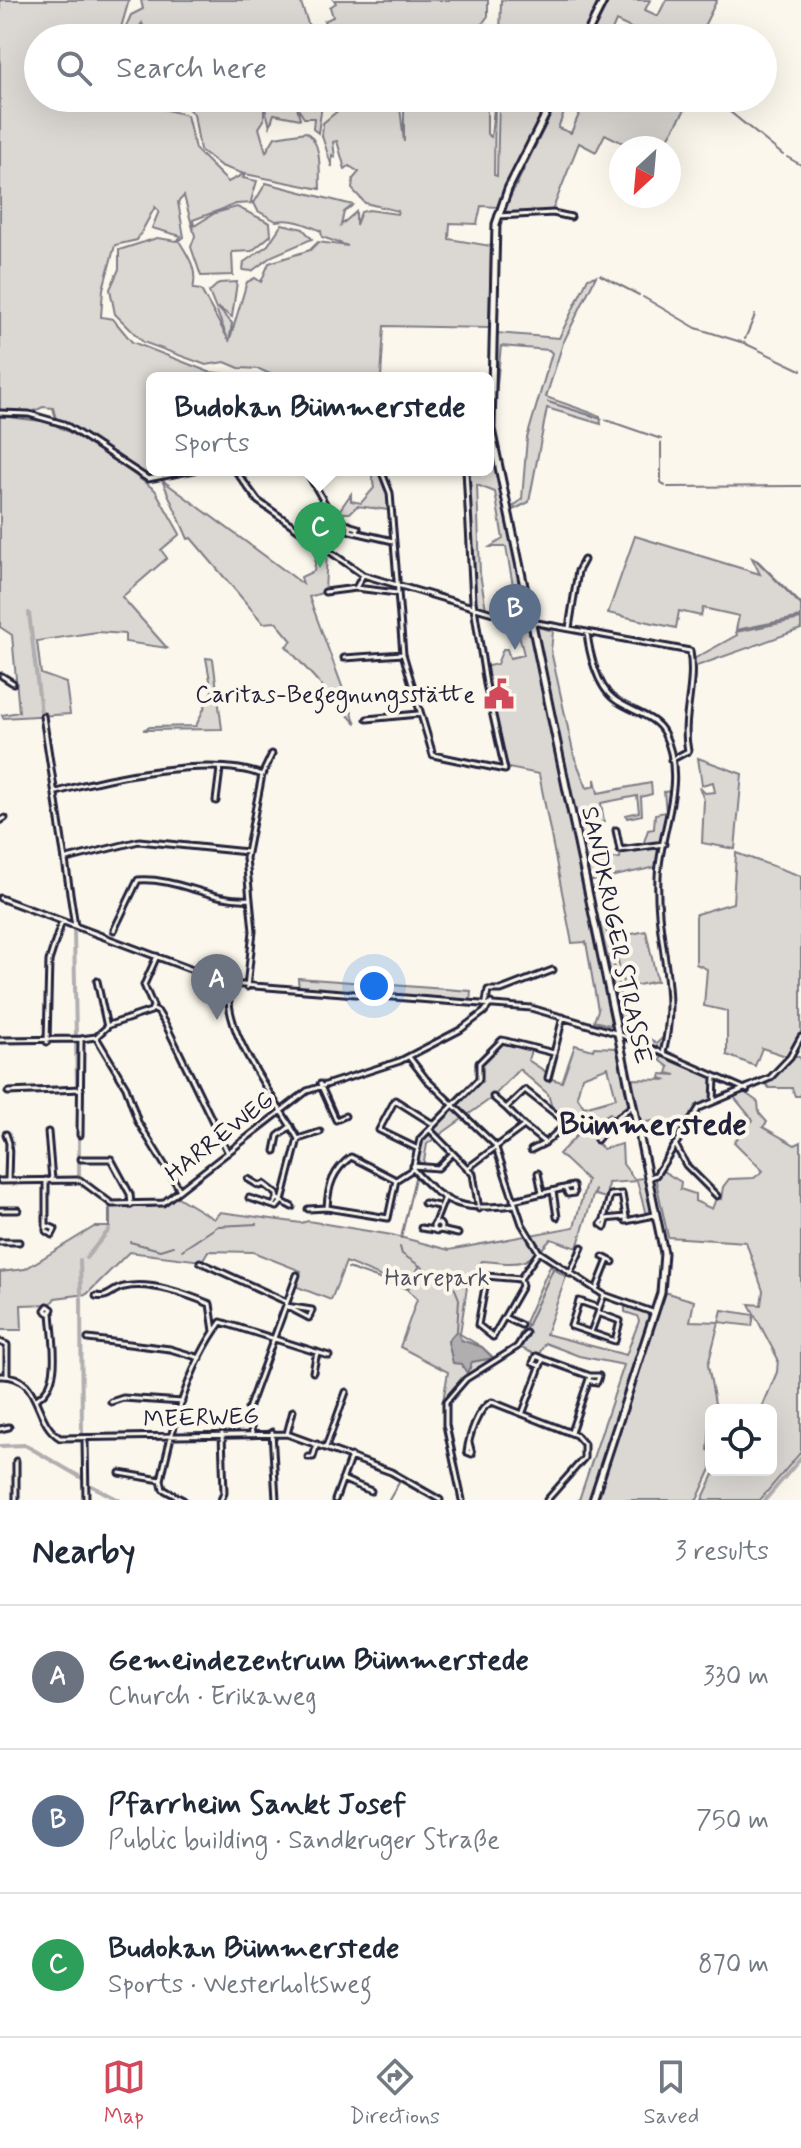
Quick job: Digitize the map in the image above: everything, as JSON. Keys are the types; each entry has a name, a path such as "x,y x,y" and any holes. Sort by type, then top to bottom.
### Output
{"street":[{"path":"592,24 604,0"},
{"name":"SANDKRUGER STRASSE","path":"492,372 493,247 498,216 547,112"},
{"path":"498,216 553,213 571,217"},
{"path":"0,413 29,414 64,424 148,479 163,476"},
{"name":"SANDKRUGER STRASSE","path":"494,448 658,1215 664,1273 655,1313 593,1500"},
{"path":"239,476 257,500 363,575 532,622 690,651 692,699 684,738 688,751 671,760"},
{"path":"309,476 332,516 351,526 350,531 393,541"},
{"path":"383,476 390,493 403,654 418,714 436,757 506,770 486,684 475,608 466,528 466,476"},
{"path":"569,628 578,571 584,560"},
{"path":"356,588 363,575"},
{"path":"325,592 356,588 397,593"},
{"path":"587,632 607,692 659,726 671,760 675,787 658,868 658,918 671,1001 671,1024 662,1054"},
{"path":"344,658 403,654"},
{"path":"1,676 13,683"},
{"path":"367,719 418,714"},
{"path":"43,716 75,926"},
{"path":"247,987 252,939 247,852 262,775 272,754"},
{"path":"56,792 146,772 220,769 262,775"},
{"path":"216,801 220,769"},
{"path":"0,821 5,818"},
{"path":"616,830 617,851 664,844"},
{"path":"67,859 149,841 247,852"},
{"path":"114,930 138,880 163,882 237,900 250,899"},
{"path":"0,898 230,984 488,1003 563,1017 619,1034 747,1090"},
{"path":"47,1042 49,961 62,921"},
{"path":"157,956 144,985 152,1009 167,1027 229,1155"},
{"name":"HARREWEG","path":"131,1205 163,1203 320,1084 389,1066 460,1030 488,1003 488,990 501,990 553,970"},
{"path":"97,981 107,1027"},
{"path":"230,984 229,1010 262,1082 298,1139 298,1150 280,1207 249,1198"},
{"path":"0,1040 47,1042 96,1037 107,1027 152,1009"},
{"path":"548,1078 563,1017"},
{"path":"96,1037 126,1087 138,1122 180,1190"},
{"path":"649,1177 656,1175 699,1108 747,1090 775,1074 801,1037"},
{"path":"80,1135 81,1039"},
{"path":"413,1167 416,1148 479,1079 479,1063 502,1040 554,1053"},
{"path":"409,1056 426,1079 495,1145 515,1205 539,1252 604,1295 655,1313"},
{"path":"714,1101 715,1078"},
{"path":"320,1084 336,1120 345,1116"},
{"path":"8,1092 81,1089"},
{"path":"506,1108 525,1090 567,1123 545,1143 531,1150"},
{"path":"493,1097 545,1143"},
{"path":"416,1148 379,1130 395,1100 434,1125"},
{"path":"597,1140 611,1122 635,1106"},
{"path":"275,1151 278,1136 291,1126"},
{"path":"468,1168 524,1126"},
{"path":"308,1209 327,1208 388,1218 396,1180 413,1167 438,1168 454,1151 430,1130"},
{"path":"48,1132 48,1226"},
{"path":"298,1139 320,1132"},
{"path":"6,1134 9,1143 8,1180"},
{"path":"675,1144 686,1165 717,1196"},
{"path":"452,1154 473,1174 479,1209"},
{"path":"327,1208 337,1167 351,1157 396,1180"},
{"path":"0,1181 80,1180 112,1204 131,1205 130,1194 111,1159 81,1159"},
{"path":"413,1167 445,1197 462,1208 515,1205"},
{"path":"538,1173 542,1193"},
{"path":"248,1179 260,1186 264,1184 277,1194 274,1204"},
{"path":"513,1200 565,1188"},
{"path":"553,1191 557,1217"},
{"path":"626,1217 606,1220 610,1195 622,1194 626,1217 626,1221 658,1215"},
{"path":"436,1228 438,1206 445,1197"},
{"path":"277,1199 292,1207"},
{"path":"424,1203 438,1206"},
{"path":"0,1210 18,1210"},
{"path":"421,1228 436,1228 458,1234"},
{"path":"0,1242 19,1242"},
{"path":"570,1274 582,1247"},
{"path":"520,1279 539,1252"},
{"path":"596,1290 610,1261 603,1257"},
{"path":"200,1262 309,1318 312,1310 286,1304"},
{"path":"252,1433 248,1409 297,1275"},
{"path":"487,1276 520,1279 522,1286 493,1337 478,1325 487,1276"},
{"path":"96,1296 107,1297 123,1287 183,1292 210,1304 214,1331"},
{"path":"591,1332 604,1295"},
{"path":"579,1301 598,1310 620,1321 615,1341 571,1326 579,1301"},
{"path":"36,1399 47,1392 53,1381 51,1311"},
{"path":"505,1318 521,1325"},
{"path":"213,1319 329,1356"},
{"path":"183,1500 163,1489 161,1480 171,1436 200,1358 221,1322"},
{"path":"462,1500 446,1425 446,1402 466,1379 517,1347 526,1333"},
{"path":"88,1339 170,1349 200,1358"},
{"path":"3,1342 7,1376"},
{"path":"313,1372 317,1352"},
{"path":"540,1366 533,1363 536,1356 590,1378 571,1432"},
{"path":"522,1414 543,1359"},
{"path":"0,1376 23,1380 56,1436 85,1441 86,1500"},
{"path":"326,1447 346,1392"},
{"path":"111,1402 123,1398 183,1403"},
{"path":"469,1442 487,1403 492,1402 571,1432 584,1444 584,1458 547,1500"},
{"path":"287,1434 293,1411"},
{"path":"0,1429 9,1427"},
{"path":"272,1432 276,1500"},
{"name":"MEERWEG","path":"85,1441 272,1432 287,1434 403,1478 440,1500"},
{"path":"221,1500 224,1493 222,1434"},
{"path":"308,1457 313,1457 317,1444"},
{"path":"335,1500 351,1456"},
{"path":"16,1461 16,1500"},
{"path":"120,1473 161,1480"},
{"path":"342,1479 371,1491"}],"green space":[{"path":"0,0 129,0 122,24 24,24 24,112 175,112 187,115 195,149 228,182 244,174 221,166 200,150 192,112 264,112 259,128 266,152 275,137 306,132 311,137 319,158 320,189 245,174 243,178 257,181 251,201 254,203 266,183 353,205 344,212 341,225 356,212 356,225 361,212 369,210 397,214 398,211 365,203 352,189 353,179 359,172 349,166 345,169 337,141 333,142 335,157 332,155 332,167 322,136 323,123 336,112 401,112 404,142 404,112 487,112 487,134 491,137 495,112 494,175 497,176 499,112 544,112 498,207 481,206 477,224 450,223 449,239 491,246 489,328 384,326 381,372 266,372 239,368 225,362 206,365 143,342 115,314 110,289 119,269 119,250 157,238 177,241 181,236 152,228 159,211 155,207 137,240 115,245 103,289 101,317 113,319 132,342 209,372 146,372 146,476 158,476 149,478 56,419 53,408 43,407 30,413 0,411","holes":["184,196 195,236 191,247 201,276 233,275 232,252 252,251 271,235 270,223 237,207 215,213 194,226 193,220 236,204 254,203 258,211 276,221 293,221 310,226 321,231 322,237 348,246 318,242 310,250 269,263 261,282 255,278 247,282 229,342 232,323 217,307 232,317 237,282 219,283 209,292 228,339 201,290 193,289 193,270 179,241 184,237 178,202"]},
{"path":"141,0 300,0 308,24 127,24 131,15 143,9"},
{"path":"334,0 488,0 488,16 482,24 325,24 324,21 333,17 330,7 336,3"},
{"path":"501,0 601,0 589,24 500,24"},
{"path":"609,0 650,0 645,10 658,16 666,0 717,0 705,24 622,24 616,21 615,24 596,24"},
{"path":"266,112 298,112 300,119 274,114 270,126"},
{"path":"300,112 321,112 318,133 313,129 314,118 304,118"},
{"path":"552,112 564,112 558,128 571,133 580,112 684,112 669,136 605,134 596,152 579,143 552,211 502,214"},
{"path":"282,224 303,229 312,239 272,256 252,271 243,270 244,262 268,245"},
{"path":"596,276 563,343 546,397 600,416 601,424 547,408 529,502 515,509 514,506 522,499 527,438 552,353 549,350 501,346 495,404 496,333 559,338 588,278"},
{"path":"0,416 49,422 91,443 155,490 180,534 161,550 167,558 122,597 167,648 125,642 125,634 97,632 37,641 41,674 66,683 70,714 3,718 2,715 19,712 12,635 0,627"},
{"path":"494,460 527,609 525,619 519,618 506,547 490,547 503,539 495,492 477,485 480,574 486,609 476,605 467,476 494,476"},
{"path":"372,476 382,476 388,494 389,510 357,506 350,513 342,513 338,520 327,506 339,511 351,494 351,501 361,503 374,488"},
{"path":"162,480 303,584 301,577 314,571 318,543 327,550 325,592 309,597 356,724 286,646 292,641 276,622 263,623 191,538 188,539"},
{"path":"635,536 760,574 752,558 801,604 801,617 736,630 739,616 703,608 701,616 679,611 676,628 608,613"},
{"path":"801,619 801,629 694,667 692,660 737,635 736,632"},
{"path":"520,624 531,631 538,627 553,631 551,651 574,756 587,788 595,786 595,779 598,793 651,783 652,794 641,797 642,815 627,818 626,815 639,812 637,796 601,803 604,822 594,825 596,850 606,850 608,859 620,858 621,851 642,848 648,830 654,829 655,814 666,812 664,792 673,791 656,867 588,882 612,1024 609,1025 594,1021 598,1010 586,942 572,943 539,774 508,768 484,667 497,664 503,649 507,649 510,658 524,655 517,626"},
{"path":"206,658 213,659 222,729 143,730 150,727 196,726 212,691"},
{"path":"698,758 742,774 735,849 702,843 704,800 699,787 705,793 715,792 713,782 702,785"},
{"path":"736,853 801,876 801,1032 791,1054 801,1058 801,1096 795,1096 792,1088 769,1088 764,1081 789,1057 762,1048 755,1066 727,1055 727,1011 704,1006 707,969 696,964 696,914 733,903"},
{"path":"605,922 627,1026 657,1043 668,1033 661,1052 623,1030 600,923"},
{"path":"646,931 657,981 624,988 613,938"},
{"path":"298,978 471,991 470,1002 299,990"},
{"name":"Harrepark","path":"502,1040 532,1047 528,1060 546,1072 548,1078 562,1082 575,1045 593,1050 594,1047 617,1048 630,1105 614,1117 610,1113 605,1116 609,1124 596,1142 603,1149 622,1144 623,1164 634,1179 644,1178 653,1213 646,1215 637,1181 608,1183 606,1198 595,1195 595,1189 577,1248 551,1239 535,1255 521,1262 482,1261 468,1280 460,1334 494,1358 466,1376 443,1401 448,1372 400,1347 417,1299 406,1287 346,1262 331,1300 295,1286 301,1271 253,1252 208,1251 202,1261 129,1252 87,1294 55,1298 51,1304 21,1305 22,1330 0,1330 0,1272 25,1269 94,1227 110,1227 110,1205 153,1207 176,1196 214,1219 220,1212 301,1223 308,1221 392,1235 449,1250 574,1227 587,1180 559,1154 583,1129 571,1119 567,1123 553,1111 548,1094 519,1069 493,1097 427,1144 423,1167 413,1166 420,1139 479,1079 479,1063","holes":["608,1067 616,1098 584,1107 577,1096 582,1077","459,1336 461,1340 492,1358 471,1362 470,1368 452,1357 448,1342"]},
{"path":"662,1056 714,1079 713,1101 699,1108 675,1144 655,1132 653,1121 640,1123 631,1079 668,1080 660,1078 661,1074 676,1075 667,1073 669,1067 660,1060"},
{"path":"744,1092 758,1102 759,1113 767,1122 763,1127 795,1145 801,1142 801,1452 760,1500 702,1500 713,1476 777,1476 777,1404 764,1404 777,1372 778,1359 749,1304 761,1305 763,1291 746,1242 668,1237 656,1181 661,1170 681,1182 680,1189 695,1194 695,1201 712,1209 717,1196 721,1199 723,1187 729,1179 754,1178 763,1171 734,1142 753,1120 733,1096"},
{"path":"550,1266 566,1277 546,1334 626,1355 639,1321 637,1316 625,1312 625,1306 647,1313 649,1318 630,1381 661,1291 694,1301 690,1321 719,1322 708,1365 715,1404 705,1404 705,1476 708,1476 697,1500 579,1500 624,1365 579,1356 545,1343 538,1356 515,1345"},
{"path":"722,1310 754,1315 752,1326 719,1322"}],"shaded area":[{"path":"457,1330 461,1340 482,1347 493,1358 472,1362 467,1373 461,1364 453,1363 448,1341"}],"waterway":[{"path":"730,112 783,155"},
{"path":"787,157 801,165"},
{"path":"600,275 639,295"},
{"path":"643,297 696,328 744,343 801,370"},
{"path":"745,339 755,315"},
{"path":"548,402 602,419"},
{"path":"606,420 661,439"},
{"path":"661,443 661,482 665,486"},
{"path":"668,487 801,486"},
{"path":"757,561 801,605"},
{"path":"29,613 41,713"},
{"path":"74,931 76,1038"},
{"path":"76,1042 77,1087"},
{"path":"78,1092 79,1117"},
{"path":"79,1127 79,1175"},
{"path":"401,1238 415,1178"},
{"path":"109,1209 109,1227"},
{"path":"182,1250 218,1226 257,1224"},
{"path":"86,1258 109,1230"},
{"path":"130,1242 160,1250 173,1246"},
{"path":"400,1247 402,1254 455,1289 459,1299 457,1330"},
{"path":"80,1260 81,1294"},
{"path":"348,1268 408,1289 419,1267"},
{"path":"525,1331 553,1269"},
{"path":"81,1298 82,1436"},
{"path":"493,1358 516,1346 524,1332"},
{"path":"457,1387 464,1378"},
{"path":"444,1416 458,1489"},
{"path":"0,1446 25,1445 82,1478"},
{"path":"765,1500 801,1458"},
{"path":"389,1500 400,1481"},
{"path":"92,1486 119,1500"},
{"path":"459,1494 460,1500"}],"place":[{"name":"Budokan Bümmerstede","path":"320,568"},
{"name":"Pfarrheim Sankt Josef","path":"515,650"},
{"name":"Caritas-Begegnungsstätte","path":"499,694"},
{"name":"Gemeindezentrum Bümmerstede","path":"217,1020"}],"district":[{"name":"Bümmerstede","path":"653,1123"}]}
